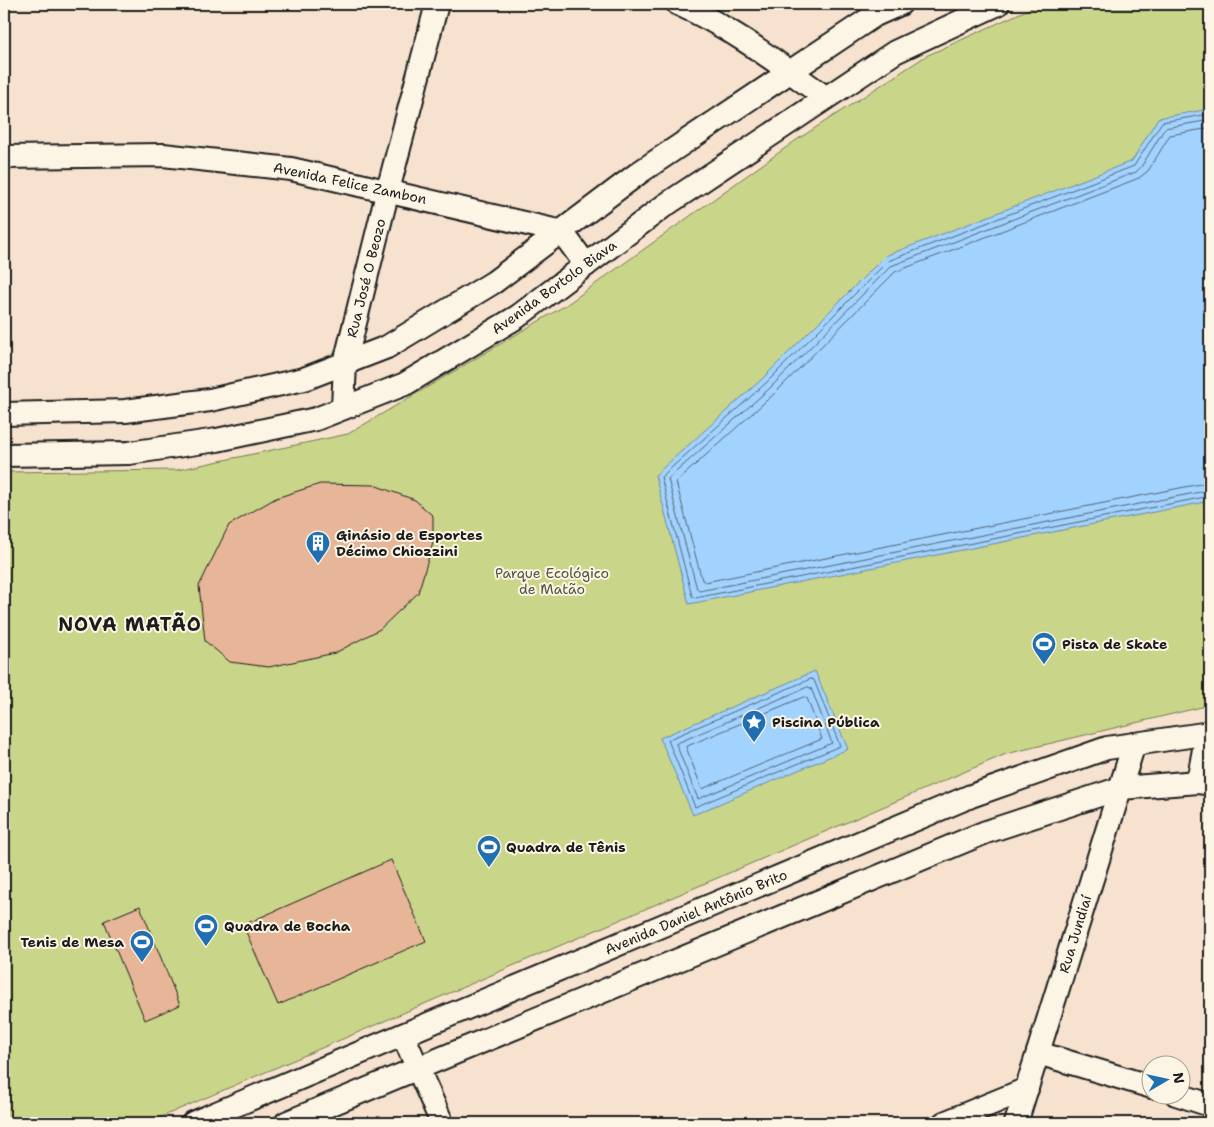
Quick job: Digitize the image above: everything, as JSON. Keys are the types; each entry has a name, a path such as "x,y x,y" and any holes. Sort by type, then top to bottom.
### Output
{"street":[{"name":"Rua José O Beozo","path":"343,408 345,363 437,4"},
{"path":"678,4 714,20 767,54 825,97"},
{"path":"4,414 125,411 210,400 304,379 387,347 494,282 640,172 875,15 900,4"},
{"name":"Avenida Bortolo Biava","path":"4,455 129,452 226,438 316,419 405,384 517,317 664,206 895,52 998,4"},
{"name":"Avenida Felice Zambon","path":"4,156 163,155 291,169 388,190 562,232"},
{"path":"562,232 586,265"},
{"path":"286,1123 986,832 1121,788 1204,783 1209,733"},
{"name":"Avenida Daniel Antônio Brito","path":"193,1123 971,796 1107,748 1209,733"},
{"name":"Rua Jundiaí","path":"1016,1123 1134,744"},
{"path":"403,1035 442,1123"},
{"path":"1038,1054 1142,1084"},
{"path":"944,1123 1027,1088"},
{"path":"1192,1099 1210,1105"}],"green space":[{"name":"Parque Ecológico de Matão","path":"1040,4 1210,4 1210,705 1006,754 147,1123 4,1123 4,472 177,470 348,434 566,305 795,141 926,56"}],"water":[{"path":"1210,109 1210,501 689,604 655,475 762,379 885,256 1132,161 1158,118"},
{"name":"Piscina Pública","path":"815,671 848,749 693,815 660,738"}],"building":[{"name":"Ginásio de Esportes Décimo Chiozzini","path":"320,484 374,485 415,500 433,516 433,543 418,593 380,629 335,653 269,667 230,662 205,641 199,586 229,525 276,498"},
{"path":"391,860 426,941 278,1005 243,925"},
{"name":"Tenis de Mesa","path":"140,906 180,1005 145,1020 104,921"}],"place":[{"name":"Ginásio de Esportes Décimo Chiozzini","path":"318,564"},
{"name":"Pista de Skate","path":"1044,665"},
{"name":"Piscina Pública","path":"754,743"},
{"name":"Quadra de Tênis","path":"489,868"},
{"name":"Quadra de Bocha","path":"206,947"},
{"name":"Tenis de Mesa","path":"142,963"}],"district":[{"name":"NOVA MATÃO","path":"130,624"}]}
